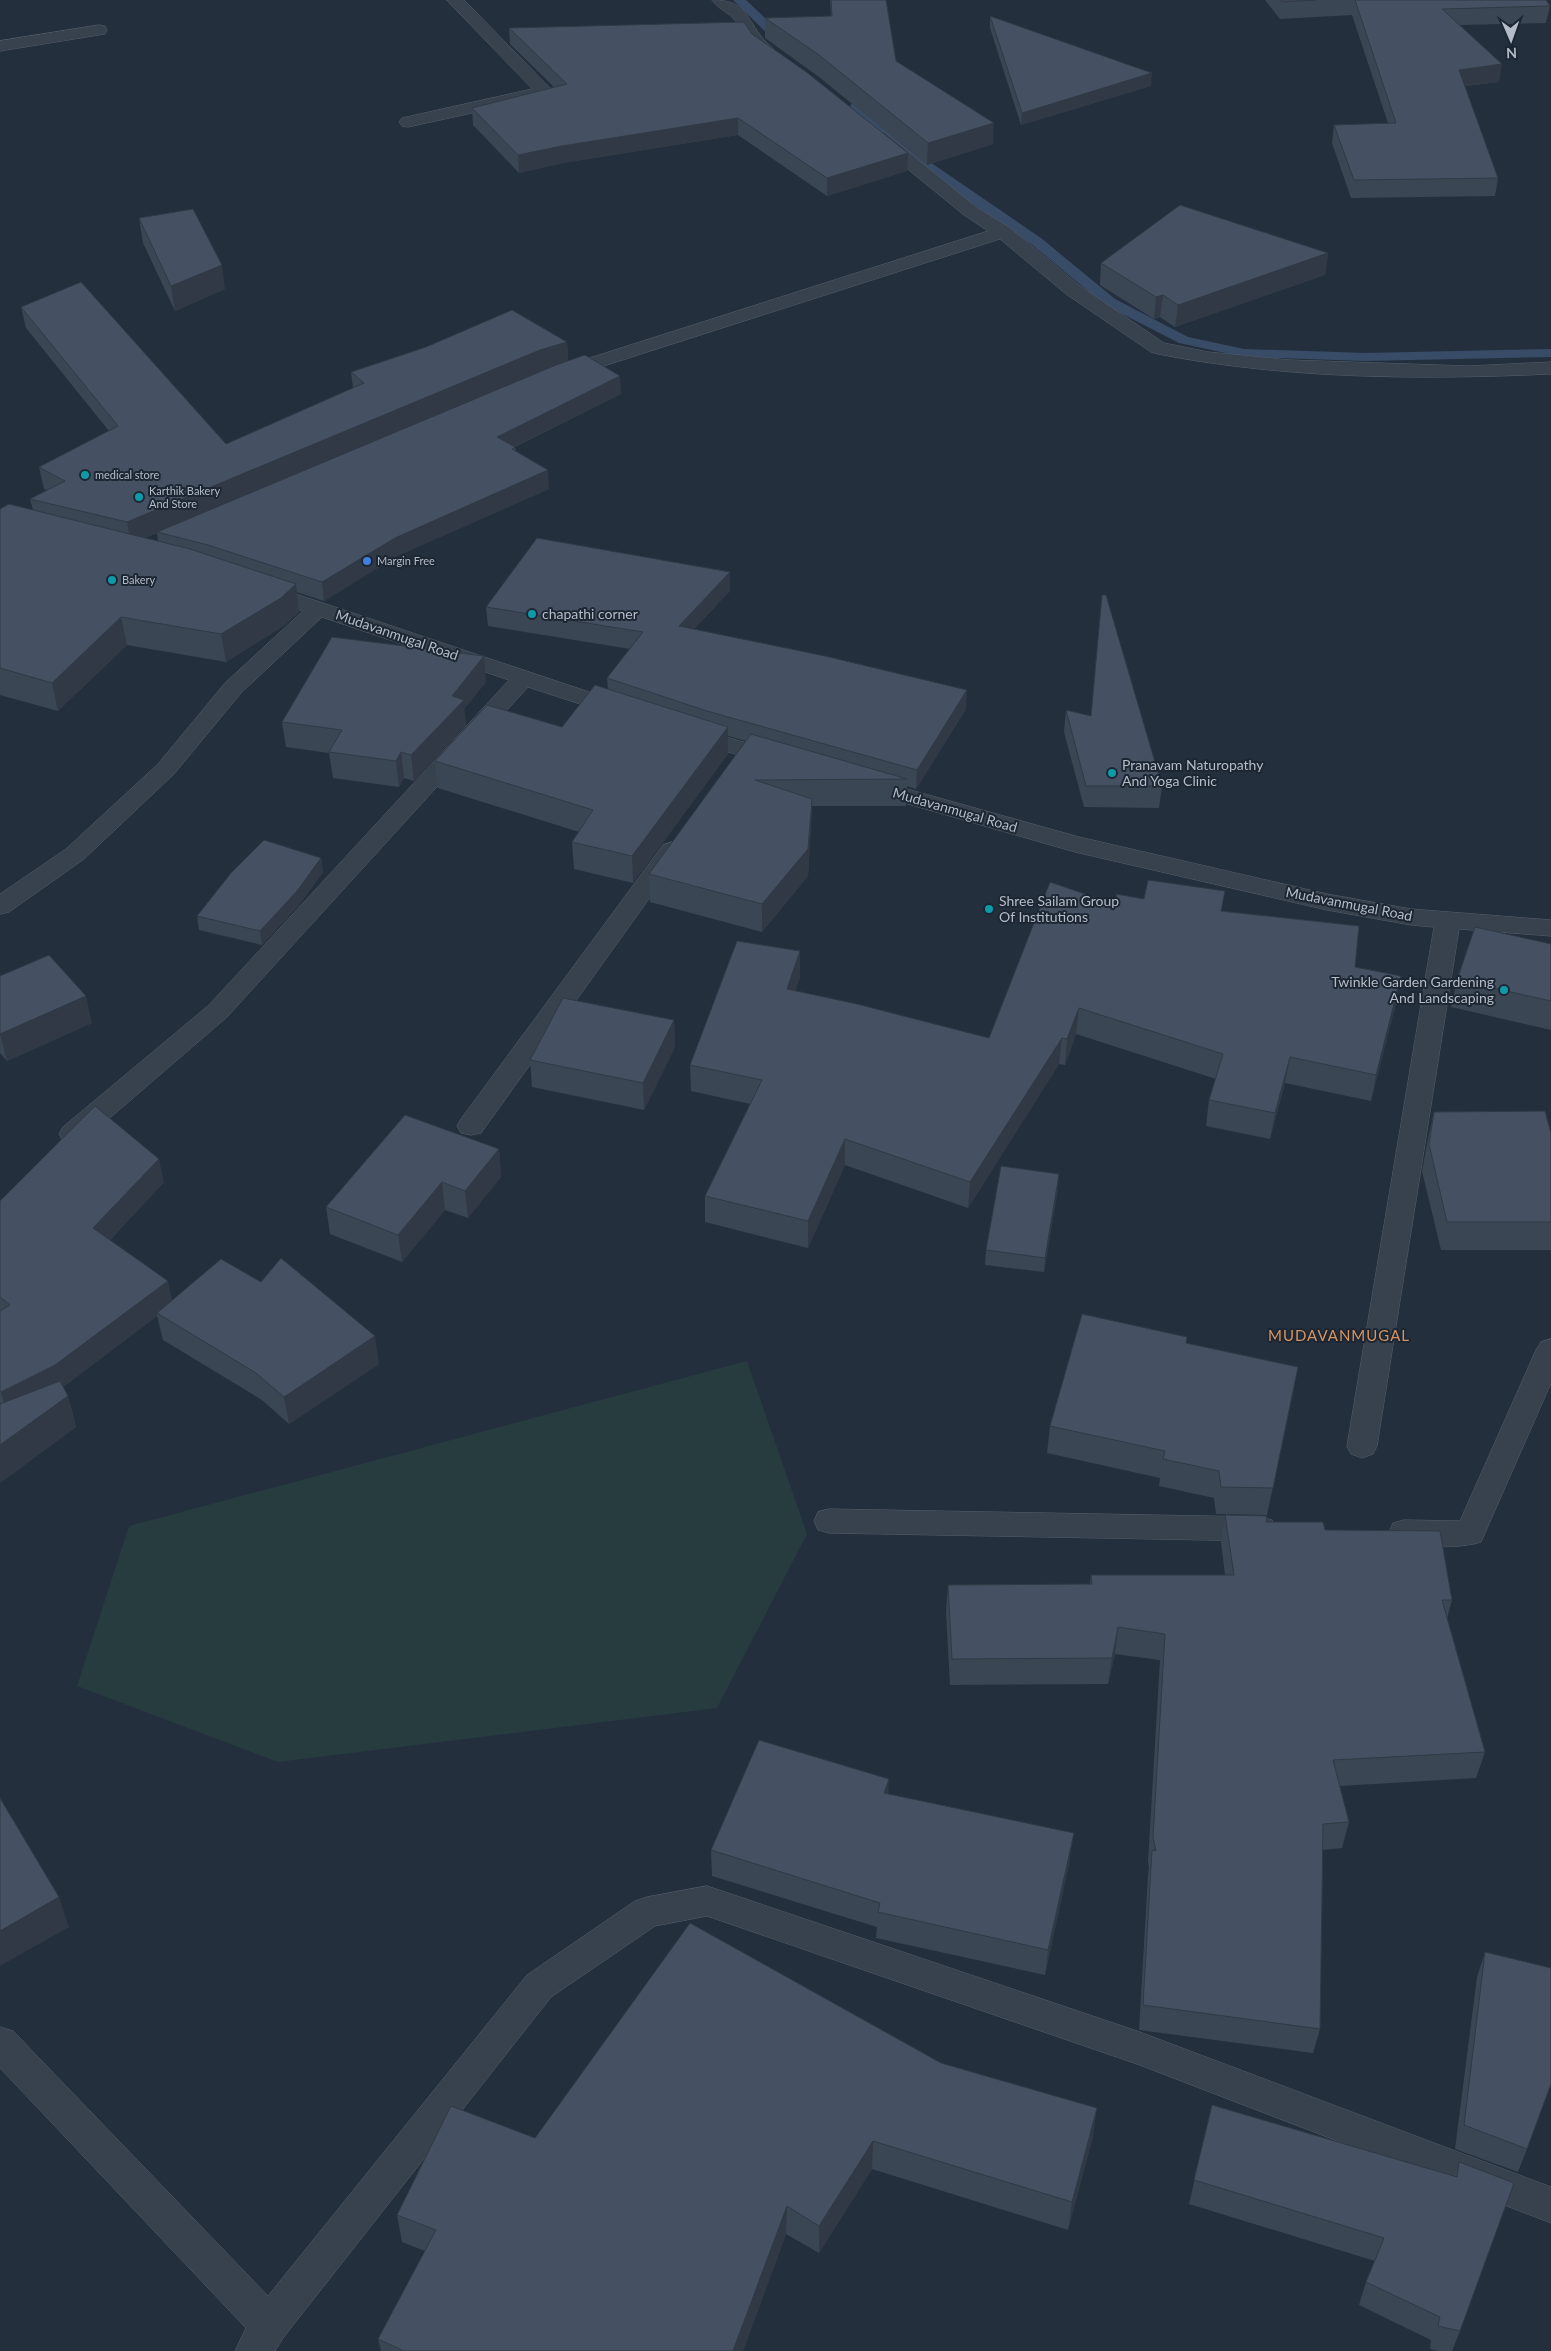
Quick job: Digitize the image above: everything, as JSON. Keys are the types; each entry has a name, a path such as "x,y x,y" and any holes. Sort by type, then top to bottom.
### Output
{"street":[{"path":"408,122 544,92 454,0"},
{"path":"720,0 739,15 759,45 782,61"},
{"path":"0,46 100,30"},
{"path":"865,125 970,211 1004,232 1073,290 1158,348 1208,358 1288,366 1469,372 1551,368"},
{"path":"540,381 1004,232"},
{"name":"Mudavanmugal Road","path":"238,582 644,718"},
{"path":"0,906 75,854 166,769 233,688 319,608"},
{"path":"56,1149 218,1011 524,678"},
{"path":"672,728 802,766"},
{"path":"728,774 745,750"},
{"name":"Mudavanmugal Road","path":"849,780 1075,844 1326,902 1411,918 1551,928"},
{"path":"471,1126 687,828"},
{"path":"1362,1446 1448,920"},
{"path":"1381,1532 1470,1533 1551,1350"},
{"path":"829,1521 1293,1530"},
{"path":"0,2043 262,2338 539,1986 647,1912 707,1901 1128,2045 1551,2205"}],"green space":[{"path":"747,1361 807,1534 717,1708 278,1762 77,1686 129,1526"}],"building":[{"path":"831,0 886,0 896,61 994,123 928,143 819,55 765,18 832,16"},
{"path":"1281,0 1316,0 1282,2"},
{"path":"1355,0 1546,0 1550,6 1442,9 1502,64 1459,70 1498,178 1354,180 1334,125 1396,123"},
{"path":"990,16 1152,73 1022,113"},
{"path":"744,22 752,34 805,71 908,153 827,178 738,118 562,146 518,155 472,108 567,84 509,28"},
{"path":"1180,205 1328,253 1178,305 1163,295 1156,297 1101,263"},
{"path":"193,209 222,265 171,286 139,218"},
{"path":"81,282 226,444 364,383 351,372 426,347 512,310 567,342 540,350 127,522 30,499 65,481 39,467 118,426 21,307"},
{"path":"585,355 620,376 497,437 515,447 512,449 548,470 395,538 322,582 208,545 157,532 556,365"},
{"path":"9,504 190,549 296,584 281,598 221,634 121,617 52,683 0,668 0,509"},
{"path":"537,538 730,572 679,626 825,656 967,690 917,770 707,711 607,678 643,632 486,607"},
{"path":"1102,595 1106,595 1162,786 1086,786 1066,710 1091,716"},
{"path":"332,637 484,656 452,696 464,700 411,755 401,752 396,761 329,752 342,730 282,722"},
{"path":"595,685 728,727 632,856 572,842 593,810 435,761 487,705 562,727"},
{"path":"751,734 907,779 755,780 812,799 808,849 762,904 649,874"},
{"path":"264,840 321,858 297,891 260,931 197,916 231,873"},
{"path":"1148,880 1225,891 1221,911 1359,926 1355,967 1401,976 1376,1075 1290,1057 1275,1113 1209,1100 1223,1054 1079,1008 1067,1039 1062,1038 970,1182 845,1139 808,1221 705,1196 762,1080 690,1065 737,941 800,951 787,989 857,1004 989,1038 1050,882 1120,906 1116,894 1144,899"},
{"path":"1475,927 1551,944 1551,1001 1457,980"},
{"path":"49,955 86,996 0,1034 0,976"},
{"path":"563,998 674,1020 643,1083 530,1060"},
{"path":"95,1106 159,1159 93,1228 168,1281 55,1365 1,1392 0,1311 10,1305 0,1297 0,1201"},
{"path":"1545,1111 1551,1133 1551,1222 1447,1222 1429,1144 1434,1112"},
{"path":"405,1115 499,1149 465,1191 442,1182 398,1235 326,1207"},
{"path":"1001,1166 1059,1174 1045,1258 986,1250"},
{"path":"281,1258 375,1336 284,1397 256,1373 157,1313 221,1259 261,1282"},
{"path":"1082,1314 1187,1337 1186,1343 1298,1367 1273,1488 1221,1487 1219,1471 1163,1459 1165,1451 1050,1426"},
{"path":"60,1381 68,1396 0,1445 0,1404"},
{"path":"1225,1515 1267,1516 1266,1522 1323,1522 1325,1530 1440,1531 1452,1600 1442,1600 1485,1752 1333,1760 1349,1822 1323,1824 1320,2029 1143,2005 1152,1850 1156,1851 1153,1837 1165,1634 1118,1627 1112,1658 952,1659 948,1585 1092,1584 1091,1575 1234,1575"},
{"path":"759,1740 889,1779 884,1793 1074,1833 1048,1950 878,1912 880,1903 711,1850"},
{"path":"0,1798 59,1897 0,1931"},
{"path":"690,1923 941,2063 1097,2108 1072,2202 873,2141 819,2226 787,2206 733,2351 404,2351 378,2339 436,2230 397,2215 451,2106 535,2138"},
{"path":"1485,1952 1551,1968 1551,2084 1527,2149 1464,2125"},
{"path":"1212,2105 1457,2177 1459,2162 1514,2183 1460,2331 1438,2326 1440,2317 1366,2282 1384,2238 1194,2180"}],"waterway":[{"path":"739,0 783,42"},
{"path":"856,106 922,163 1036,241 1110,302 1184,340 1244,353 1365,357 1551,353"}],"place":[{"name":"medical store","path":"85,475"},
{"name":"Karthik Bakery And Store","path":"139,497"},
{"name":"Margin Free","path":"367,561"},
{"name":"Bakery","path":"112,580"},
{"name":"chapathi corner","path":"532,614"},
{"name":"Pranavam Naturopathy And Yoga Clinic","path":"1112,773"},
{"name":"Shree Sailam Group Of Institutions","path":"989,909"},
{"name":"Twinkle Garden Gardening And Landscaping","path":"1504,990"}],"district":[{"name":"MUDAVANMUGAL","path":"1339,1336"}]}
